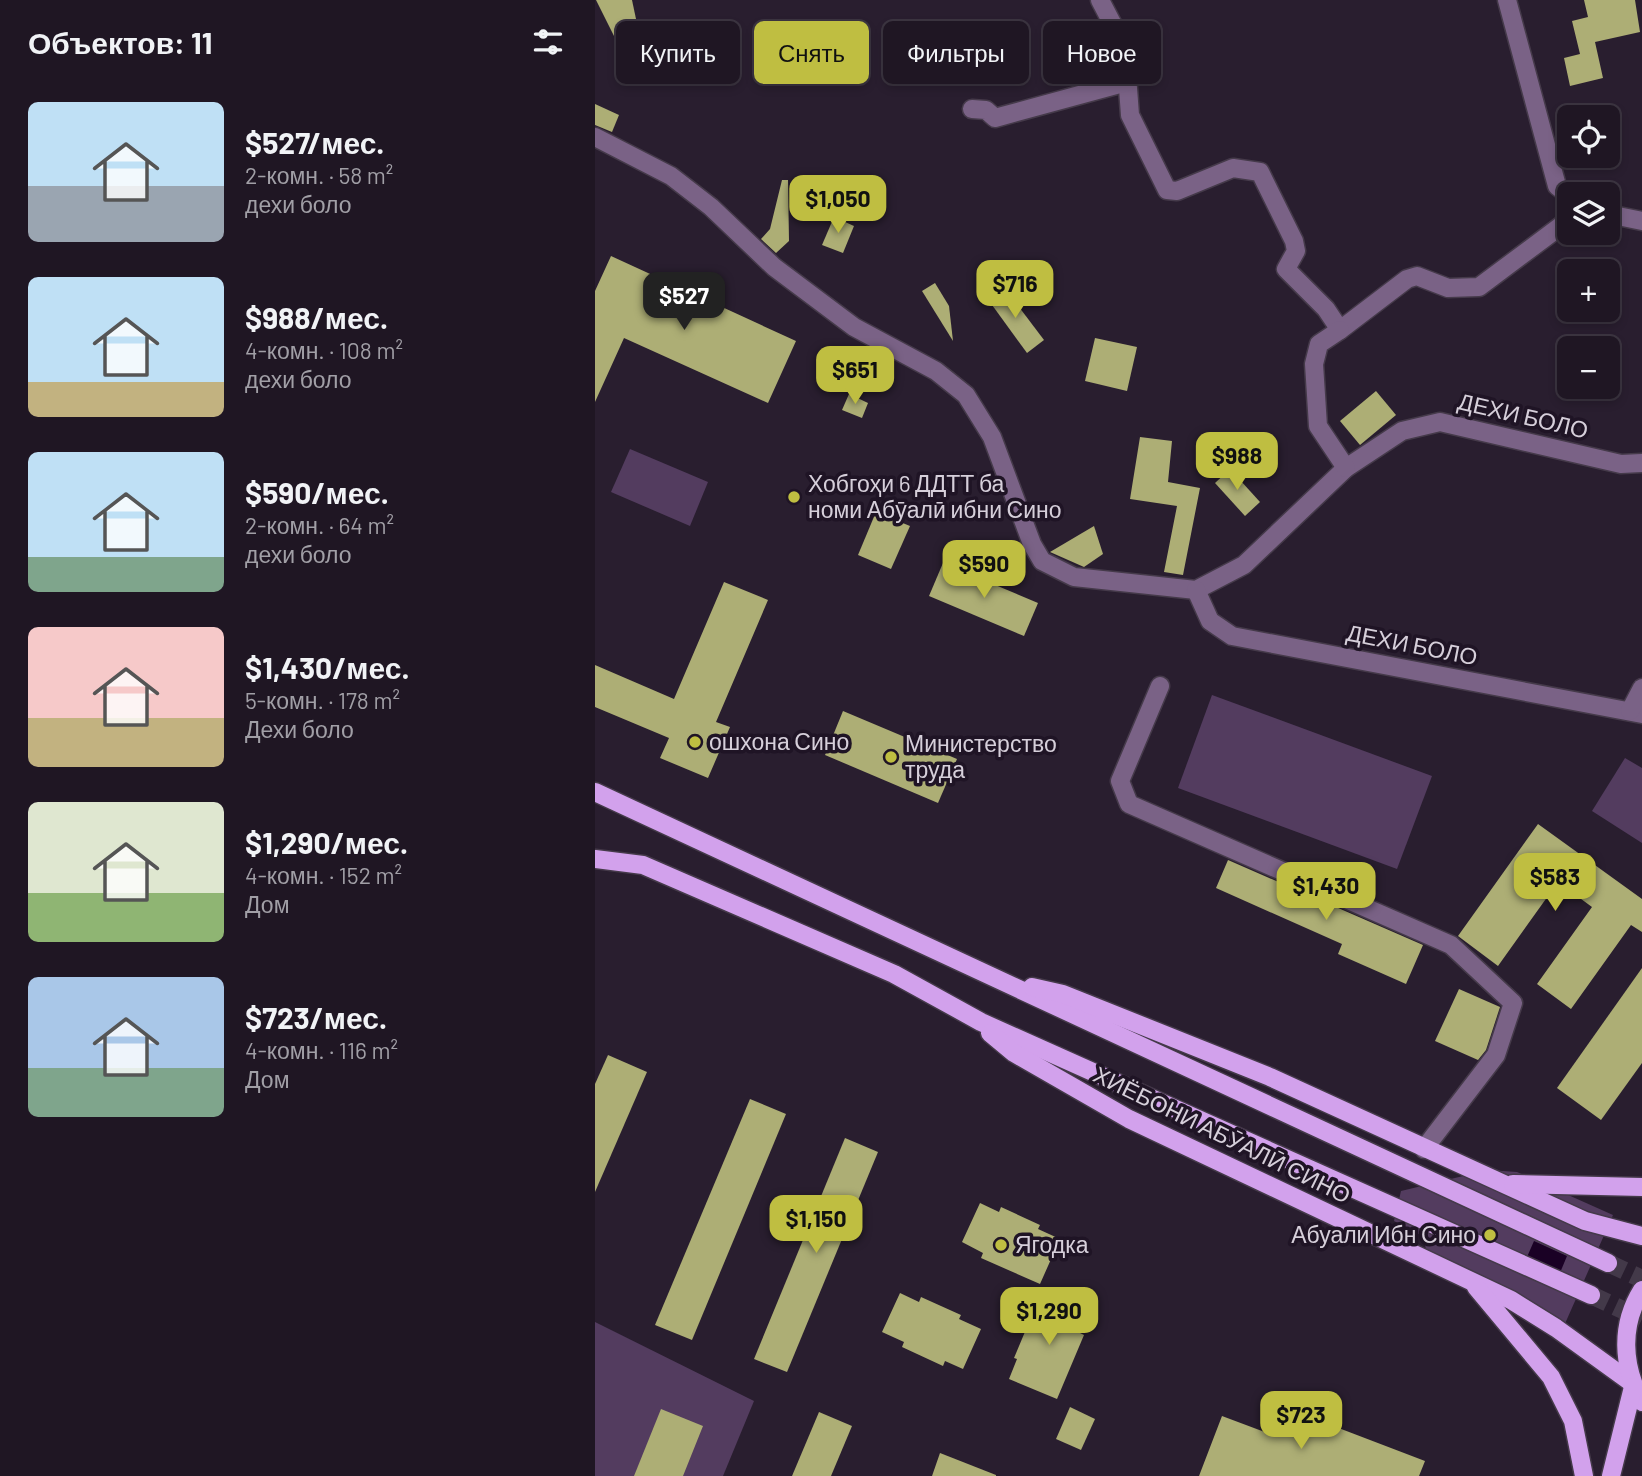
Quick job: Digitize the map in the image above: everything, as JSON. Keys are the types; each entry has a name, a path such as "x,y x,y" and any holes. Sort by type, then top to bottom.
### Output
{"main road":[{"name":"ХИЁБОНИ АБӮАЛӢ СИНО","path":"595,792 1608,1263"},
{"name":"ХИЁБОНИ АБӮАЛӢ СИНО","path":"595,859 643,865 894,974 981,1022 1591,1295"},
{"name":"ХИЁБОНИ АБӮАЛӢ СИНО","path":"998,979 1063,995 1270,1077 1585,1221 1642,1236"},
{"name":"ХИЁБОНИ АБӮАЛӢ СИНО","path":"981,1022 1014,1053 1129,1119 1472,1281 1556,1328 1636,1390"},
{"path":"1503,1183 1642,1187"},
{"path":"1472,1281 1551,1377 1573,1420 1584,1476"},
{"path":"1611,1476 1636,1390 1626,1355 1627,1327 1642,1290"}],"street":[{"path":"1100,0 1111,21"},
{"path":"1507,0 1557,186"},
{"path":"972,109 986,110 995,118 1120,84"},
{"path":"1127,84 1130,115 1167,190 1177,191 1233,168 1260,172 1294,242 1296,251 1286,269 1326,309 1340,330"},
{"path":"595,137 671,176 711,207 774,267 854,327 936,371 967,395 992,437 1032,544 1042,561 1074,577 1196,590"},
{"path":"1620,216 1642,221"},
{"path":"1346,468 1318,426 1314,364 1319,344 1407,279 1417,276 1448,288 1479,287 1557,229"},
{"name":"ДЕХИ БОЛО","path":"1636,713 1232,636 1210,621 1196,590 1244,565 1346,468 1402,431 1440,422 1621,464 1642,463"},
{"path":"1160,687 1120,781 1129,804 1451,945 1513,1003 1496,1055 1424,1149"},
{"path":"1636,713 1642,688"}],"shaded area":[{"path":"630,449 708,482 690,526 611,492"},
{"path":"1212,695 1432,776 1397,869 1178,788"},
{"path":"1625,758 1642,768 1642,843 1592,811"},
{"path":"1488,1170 1517,1172 1613,1215 1560,1335 1429,1271 1424,1237 1394,1221 1401,1191"},
{"path":"1534,1241 1567,1256 1557,1280 1523,1266"},
{"path":"595,1322 754,1401 723,1476 595,1476"}],"building":[{"path":"596,0 632,0 636,19 616,21 616,40"},
{"path":"1584,0 1635,0 1640,32 1595,42 1603,78 1570,86 1564,58 1580,54 1572,21 1588,17"},
{"path":"595,104 619,115 612,132 595,125"},
{"path":"782,180 788,180 789,241 776,253 761,239 770,229"},
{"path":"834,217 854,226 843,253 822,245"},
{"path":"611,256 796,341 768,403 624,338 595,402 595,291"},
{"path":"935,283 949,306 953,341 922,291"},
{"path":"1003,286 1044,340 1027,353 987,298"},
{"path":"1095,338 1137,347 1127,391 1085,381"},
{"path":"1376,391 1396,415 1360,445 1340,421"},
{"path":"849,394 868,403 862,418 842,410"},
{"path":"1140,437 1172,441 1168,482 1200,488 1183,575 1164,572 1177,506 1130,499"},
{"path":"1230,469 1260,502 1245,516 1215,483"},
{"path":"876,512 910,526 891,569 858,555"},
{"path":"1094,526 1103,554 1084,567 1050,552"},
{"path":"943,563 1038,603 1024,636 929,596"},
{"path":"724,582 768,600 716,722 730,727 708,778 660,758 669,738 595,707 595,665 674,699"},
{"name":"Министерство труда","path":"843,711 957,759 938,803 825,755"},
{"path":"1538,824 1642,899 1642,932 1631,925 1571,1009 1537,984 1592,907 1558,882 1498,966 1458,936"},
{"path":"1228,860 1423,945 1406,984 1338,954 1342,944 1216,888"},
{"path":"1642,968 1642,1063 1601,1120 1557,1088"},
{"path":"1459,989 1500,1007 1486,1050 1478,1060 1435,1041"},
{"path":"608,1055 647,1072 595,1192 595,1084"},
{"path":"750,1099 786,1114 692,1340 655,1325"},
{"path":"845,1138 878,1152 787,1372 754,1359"},
{"path":"980,1203 999,1212 1001,1207 1040,1225 1038,1229 1060,1239 1040,1284 981,1258 983,1253 962,1242"},
{"path":"900,1293 919,1302 921,1297 961,1315 959,1319 981,1329 963,1369 945,1361 943,1366 902,1347 904,1342 882,1332"},
{"path":"1044,1295 1088,1314 1080,1333 1084,1335 1057,1399 1009,1379 1017,1359 1014,1358 1032,1315 1035,1317"},
{"path":"1281,1406 1425,1461 1419,1476 1199,1476 1222,1416 1270,1434"},
{"path":"1070,1407 1095,1419 1081,1450 1056,1439"},
{"path":"661,1409 703,1426 683,1476 634,1476"},
{"path":"819,1412 852,1426 831,1476 792,1476"},
{"path":"940,1453 996,1475 996,1476 932,1476"}],"tunnel":[{"path":"1608,1263 1642,1279"},
{"path":"1591,1295 1642,1319"}],"place":[{"name":"Хобгоҳи 6 ДДТТ ба номи Абӯалӣ ибни Сино","path":"794,497"},
{"name":"ошхона Сино","path":"695,742"},
{"name":"Министерство труда","path":"891,757"},
{"name":"Абуали Ибн Сино","path":"1490,1235"},
{"name":"Ягодка","path":"1001,1245"}]}
